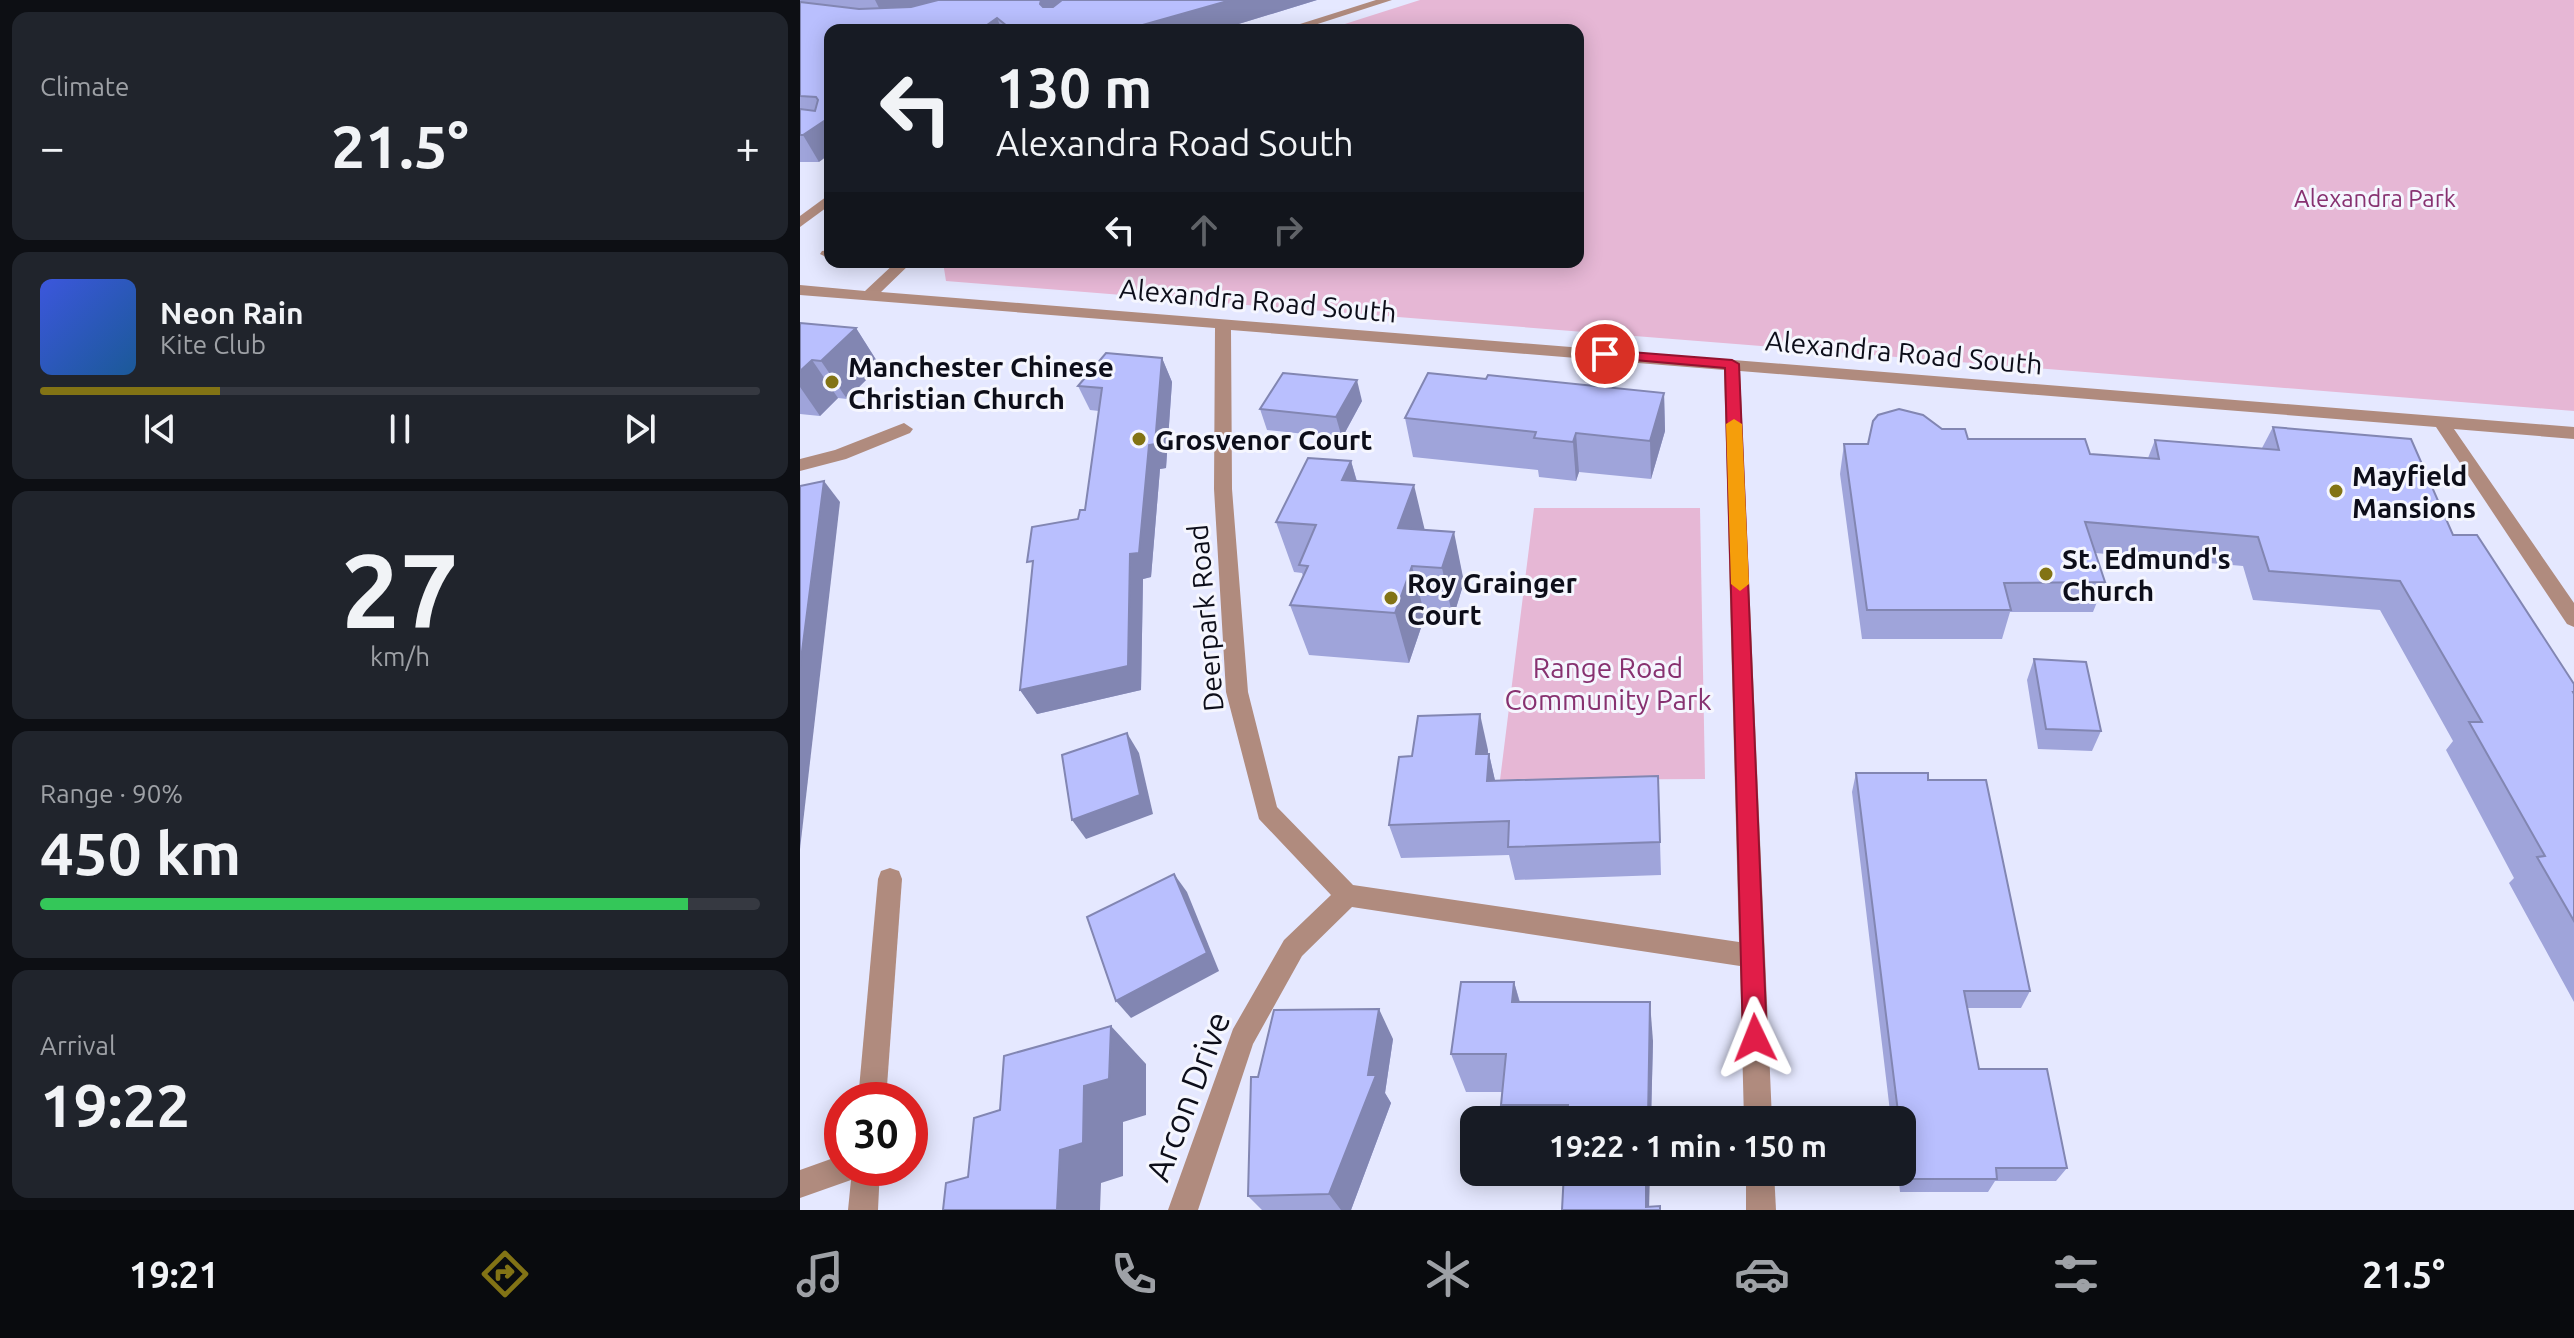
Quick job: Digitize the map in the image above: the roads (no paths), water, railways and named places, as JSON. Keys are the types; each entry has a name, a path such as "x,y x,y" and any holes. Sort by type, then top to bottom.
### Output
{"street":[{"path":"1307,24 1387,0"},
{"path":"800,223 824,203"},
{"path":"800,305 862,296 897,268"},
{"name":"Alexandra Road South","path":"800,290 2574,433"},
{"name":"Deerpark Road","path":"1223,323 1223,489 1237,692 1267,812 1347,895"},
{"path":"1732,364 1757,1106"},
{"path":"2441,422 2574,619"},
{"path":"800,465 840,455 904,429"},
{"path":"873,1082 890,879"},
{"path":"1347,895 1752,956"},
{"name":"Arcon Drive","path":"1183,1210 1242,1038 1293,948 1347,895"},
{"path":"800,1184 824,1175"},
{"path":"863,1210 865,1186"},
{"path":"1760,1186 1761,1210"}],"place":[{"name":"Manchester Chinese Christian Church","path":"832,382"},
{"name":"Grosvenor Court","path":"1139,439"},
{"name":"Mayfield Mansions","path":"2336,491"},
{"name":"St. Edmund's Church","path":"2046,574"},
{"name":"Roy Grainger Court","path":"1391,598"}],"park label":[{"name":"Alexandra Park","path":"2375,198"},
{"name":"Range Road Community Park","path":"1608,683"}]}
